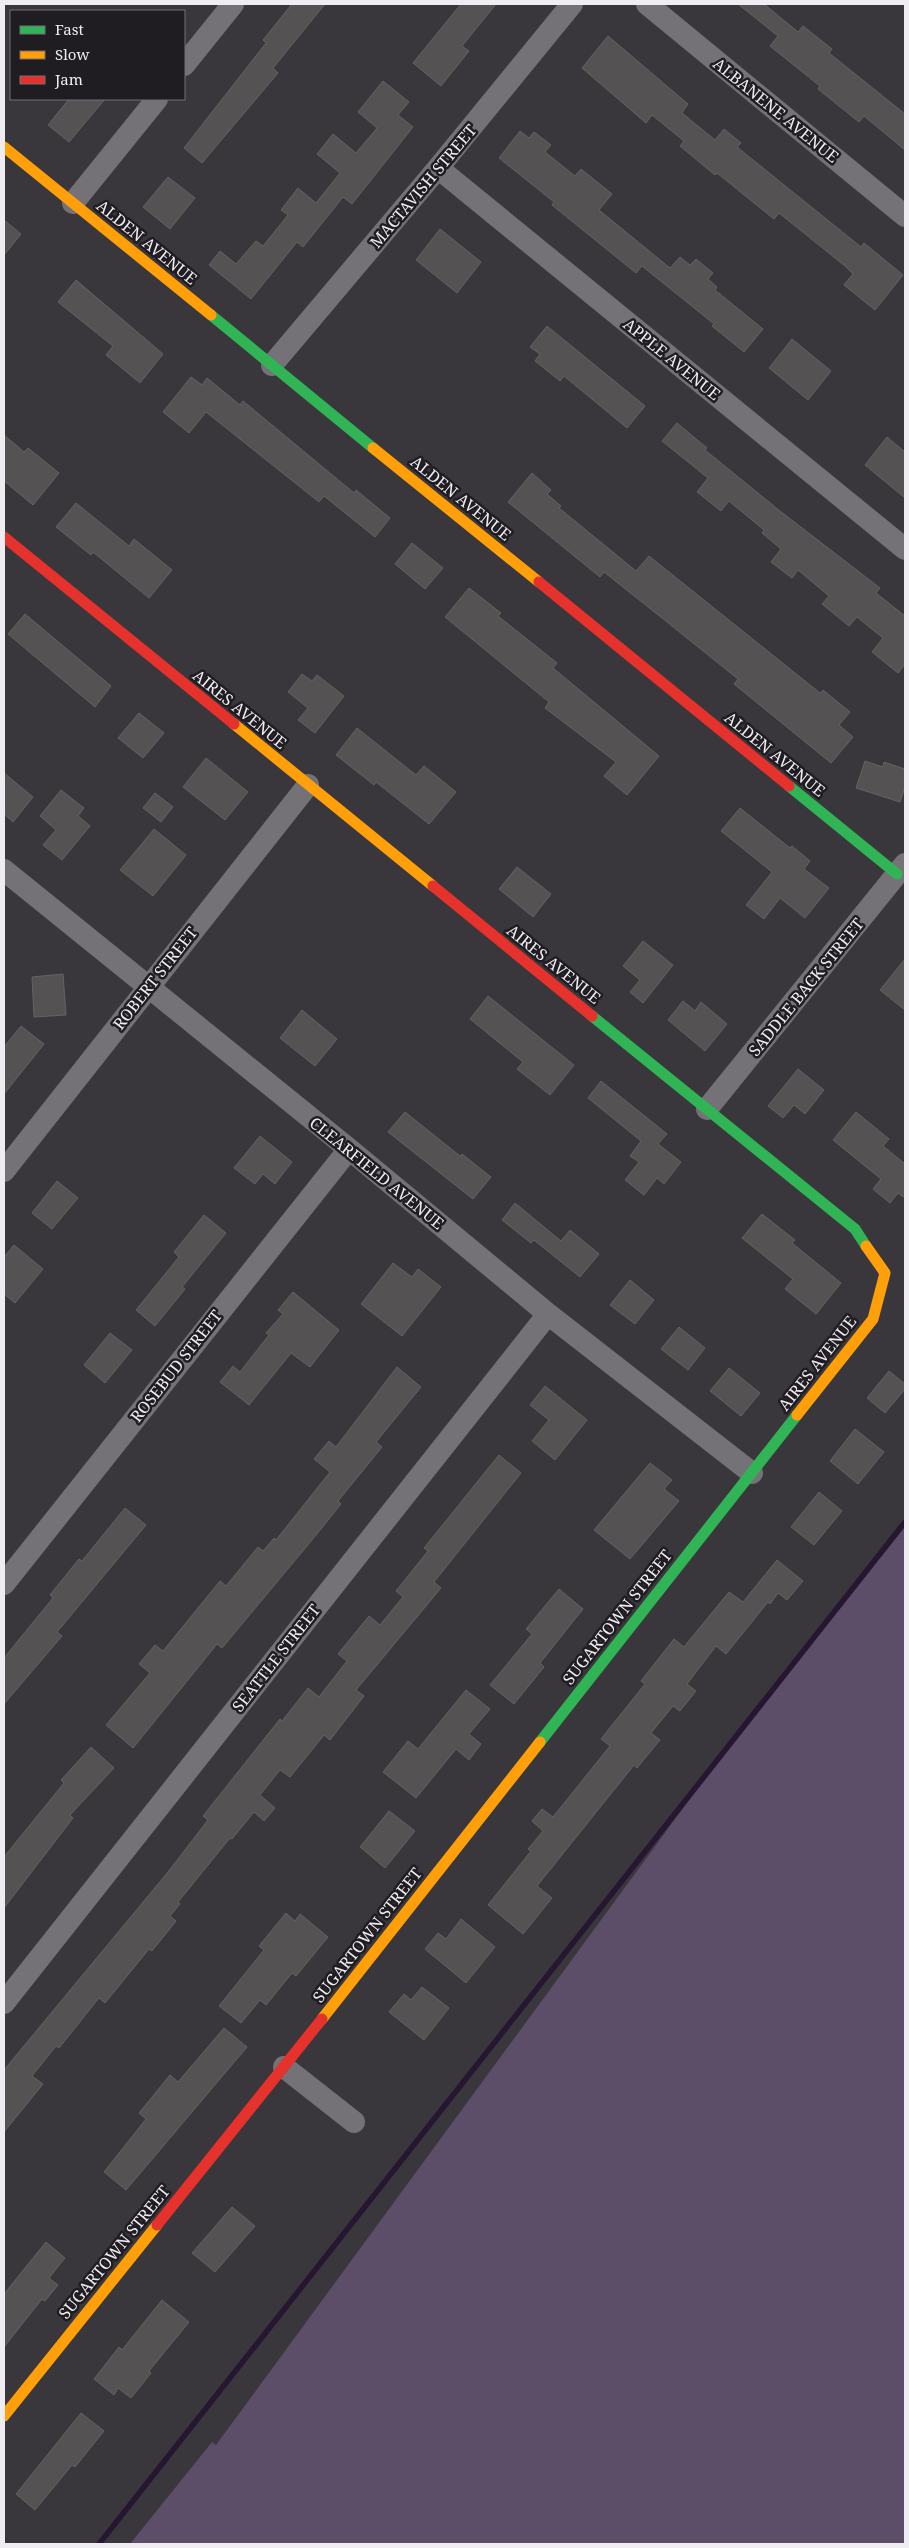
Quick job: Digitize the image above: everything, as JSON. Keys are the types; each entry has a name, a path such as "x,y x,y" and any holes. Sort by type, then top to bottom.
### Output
{"street":[{"path":"185,64 233,4"},
{"name":"MACTAVISH STREET","path":"272,365 438,168 572,4"},
{"name":"ALBANENE AVENUE","path":"647,4 905,216"},
{"path":"73,203 156,100"},
{"name":"ALDEN AVENUE","path":"4,147 272,365 901,869"},
{"name":"APPLE AVENUE","path":"438,168 905,549"},
{"name":"AIRES AVENUE","path":"4,537 855,1230 885,1273 873,1319 752,1473"},
{"name":"ROBERT STREET","path":"4,1171 147,987 308,786"},
{"name":"SADDLE BACK STREET","path":"707,1109 901,869"},
{"name":"CLEARFIELD AVENUE","path":"4,870 349,1148 548,1314 752,1473"},
{"name":"ROSEBUD STREET","path":"4,1584 349,1148"},
{"name":"SEATTLE STREET","path":"4,2003 548,1314"},
{"name":"SUGARTOWN STREET","path":"4,2416 284,2066 752,1473"},
{"path":"284,2066 354,2122"}],"shaded area":[{"path":"905,1527 905,2544 130,2544 212,2442 216,2445 722,1755"}],"building":[{"path":"292,4 325,4 273,68 278,73 202,163 184,148 266,43 263,40"},
{"path":"461,4 496,4 462,46 469,51 441,86 413,63"},
{"path":"738,4 764,4 798,32 803,26 832,49 829,53 905,114 905,150 864,116 859,122 818,89 820,86 770,46 778,36"},
{"path":"608,36 688,104 682,113 715,140 724,129 741,143 737,147 861,247 864,243 903,275 875,310 844,285 853,274 845,266 779,213 774,219 717,173 715,175 680,146 684,141 652,115 646,123 582,68"},
{"path":"383,81 409,102 398,115 413,127 352,204 343,197 303,247 297,242 251,299 209,265 220,251 236,264 256,241 263,246 288,215 281,210 298,188 316,203 340,173 317,154 333,134 356,153 377,128 358,112"},
{"path":"68,100 104,100 69,142 48,125"},
{"path":"520,131 529,138 534,132 551,145 545,152 575,176 581,169 612,194 599,210 670,268 680,257 690,265 696,259 713,273 708,279 717,287 715,290 763,329 744,352 712,326 714,324 642,266 636,273 552,205 554,202 499,158"},
{"path":"168,177 195,198 170,229 143,207"},
{"path":"4,220 21,234 4,255"},
{"path":"440,229 481,262 457,293 416,260"},
{"path":"76,280 163,354 140,383 106,355 113,346 58,302"},
{"path":"547,326 645,406 627,428 564,376 560,381 535,361 540,354 530,347"},
{"path":"792,339 831,371 808,400 769,368"},
{"path":"191,377 202,385 207,378 240,405 243,401 354,493 356,490 390,518 375,537 324,496 319,502 206,412 189,433 163,412"},
{"path":"677,423 707,448 705,450 780,511 880,588 876,593 905,616 905,664 898,673 872,652 883,638 857,617 849,626 822,604 829,596 798,570 792,578 771,562 781,549 762,533 764,530 729,501 721,511 697,492 708,478 662,441"},
{"path":"4,435 24,452 28,448 59,473 33,505 4,481"},
{"path":"887,437 905,452 905,498 865,465"},
{"path":"532,473 551,490 547,494 561,506 559,508 636,571 649,556 820,693 823,690 850,712 839,725 853,737 831,763 734,684 738,679 604,572 600,577 508,502"},
{"path":"76,503 129,546 134,539 172,570 149,598 93,552 91,555 56,527"},
{"path":"412,543 443,568 425,589 395,564"},
{"path":"469,588 501,613 498,616 557,663 553,668 659,756 627,795 604,776 616,762 545,708 549,702 445,617"},
{"path":"25,614 111,686 95,707 8,634"},
{"path":"302,674 312,681 317,675 344,696 315,733 298,720 308,708 288,692"},
{"path":"139,713 164,733 143,758 118,738"},
{"path":"357,728 416,775 424,766 456,792 429,824 376,782 374,785 336,755"},
{"path":"206,758 248,792 225,820 183,787"},
{"path":"865,761 883,767 884,762 905,769 905,787 900,802 856,788"},
{"path":"4,773 33,797 13,822 4,814"},
{"path":"61,790 84,808 78,816 90,826 62,860 43,845 56,830 40,816"},
{"path":"155,793 173,807 161,822 143,808"},
{"path":"740,808 790,848 792,846 810,861 804,869 829,888 805,918 780,898 764,919 746,905 772,872 721,831"},
{"path":"154,829 186,855 153,896 120,870"},
{"path":"517,867 551,894 533,917 499,889"},
{"path":"643,941 673,965 643,1003 630,992 640,980 623,966"},
{"path":"905,959 905,1010 880,990"},
{"path":"63,974 66,1015 34,1017 32,977"},
{"path":"488,996 574,1065 550,1095 517,1069 523,1062 470,1019"},
{"path":"683,1001 695,1011 701,1002 727,1024 705,1051 668,1020"},
{"path":"302,1010 337,1039 315,1066 280,1038"},
{"path":"21,1026 44,1044 4,1094 4,1047"},
{"path":"798,1069 824,1090 805,1114 794,1105 783,1118 768,1106"},
{"path":"601,1081 667,1134 658,1144 681,1162 664,1184 657,1178 644,1195 625,1180 639,1162 630,1156 641,1141 588,1098"},
{"path":"405,1112 460,1156 462,1154 491,1177 473,1199 388,1132"},
{"path":"856,1112 889,1139 883,1146 905,1164 905,1198 898,1193 890,1203 873,1189 881,1179 833,1140"},
{"path":"260,1136 292,1162 275,1184 263,1174 255,1184 234,1168"},
{"path":"57,1181 78,1198 52,1229 32,1213"},
{"path":"515,1203 561,1241 570,1230 599,1254 580,1277 534,1240 531,1243 502,1220"},
{"path":"762,1214 795,1240 792,1243 841,1283 816,1314 785,1289 793,1279 742,1238"},
{"path":"204,1215 226,1233 182,1287 185,1289 155,1326 136,1310 179,1257 174,1252"},
{"path":"14,1245 43,1269 15,1303 4,1294 4,1257"},
{"path":"393,1263 412,1277 418,1269 441,1287 402,1336 361,1304"},
{"path":"630,1280 654,1300 635,1324 610,1305"},
{"path":"293,1292 339,1330 310,1367 291,1353 249,1405 220,1382 233,1366 240,1372 269,1335 266,1333 283,1314 278,1310"},
{"path":"679,1327 705,1348 688,1370 661,1349"},
{"path":"110,1333 132,1350 105,1383 84,1365"},
{"path":"397,1367 421,1387 376,1442 382,1447 338,1501 341,1504 312,1540 222,1648 217,1644 133,1748 106,1725 150,1673 139,1664 155,1645 163,1651 220,1581 226,1586 258,1547 263,1551 274,1538 276,1540 330,1472 314,1459 329,1441 336,1447"},
{"path":"729,1368 760,1393 741,1416 710,1391"},
{"path":"889,1371 905,1384 905,1389 885,1413 867,1398"},
{"path":"545,1386 587,1420 555,1460 532,1441 549,1420 530,1405"},
{"path":"855,1429 884,1452 858,1484 830,1461"},
{"path":"499,1455 521,1473 434,1582 441,1588 356,1690 364,1696 330,1740 324,1735 290,1777 280,1770 260,1795 275,1808 264,1821 254,1812 232,1839 230,1838 178,1902 180,1904 170,1916 176,1921 152,1951 149,1949 105,2003 99,1998 59,2048 56,2046 32,2076 43,2084 4,2132 4,2070 168,1872 208,1820 203,1816 280,1719 282,1721 308,1688 319,1697 347,1661 338,1654 369,1616 380,1625 403,1597 396,1591 428,1551 424,1548"},
{"path":"650,1463 672,1480 664,1489 679,1501 630,1559 594,1530"},
{"path":"819,1492 842,1511 814,1545 791,1527"},
{"path":"125,1508 146,1525 57,1632 62,1636 4,1704 4,1658 53,1598 50,1595 79,1559 82,1561"},
{"path":"777,1560 803,1581 787,1600 778,1593 770,1604 768,1602 726,1654 716,1646 687,1684 696,1691 680,1711 673,1706 651,1733 660,1740 637,1768 634,1765 537,1886 552,1898 523,1934 488,1905 531,1851 528,1849 543,1831 532,1821 542,1809 553,1817 610,1746 601,1739 645,1684 641,1681 674,1639 684,1647 729,1592 743,1602"},
{"path":"559,1589 583,1609 540,1663 544,1667 514,1704 490,1685 532,1634 526,1629"},
{"path":"466,1690 490,1709 469,1734 481,1744 469,1760 456,1749 416,1798 383,1772 408,1741 418,1749"},
{"path":"91,1747 114,1768 70,1815 73,1818 4,1908 4,1857 64,1783 61,1780"},
{"path":"389,1811 415,1831 385,1868 360,1847"},
{"path":"286,1913 295,1921 300,1914 328,1937 296,1976 292,1973 266,2005 260,2000 241,2023 219,2006 264,1950 259,1946"},
{"path":"461,1919 495,1947 466,1983 425,1949 438,1933 446,1939"},
{"path":"422,1987 449,2008 424,2040 389,2012 404,1994 411,2000"},
{"path":"224,2028 247,2047 126,2190 104,2172 146,2119 139,2113 170,2075 178,2082"},
{"path":"232,2207 255,2226 215,2272 192,2253"},
{"path":"46,2242 65,2258 49,2278 58,2285 45,2301 42,2299 4,2347 4,2294"},
{"path":"162,2300 189,2322 149,2371 151,2373 131,2398 118,2388 114,2395 94,2379 119,2347 122,2350"},
{"path":"81,2413 104,2431 75,2467 72,2465 35,2510 16,2494"}],"waterway":[{"path":"99,2544 905,1522"}],"traffic: fast":[{"path":"211,315 373,448"},
{"path":"789,786 897,874"},
{"path":"592,1016 855,1229 866,1246"},
{"path":"540,1742 797,1415"}],"traffic: slow":[{"path":"4,147 211,315"},
{"path":"373,448 539,582"},
{"path":"234,724 433,886"},
{"path":"797,1415 873,1319 885,1273 866,1246"},
{"path":"322,2019 540,1742"},
{"path":"4,2416 157,2225"}],"traffic: jam":[{"path":"4,537 234,724"},
{"path":"539,582 789,786"},
{"path":"433,886 592,1016"},
{"path":"157,2225 322,2019"}]}
